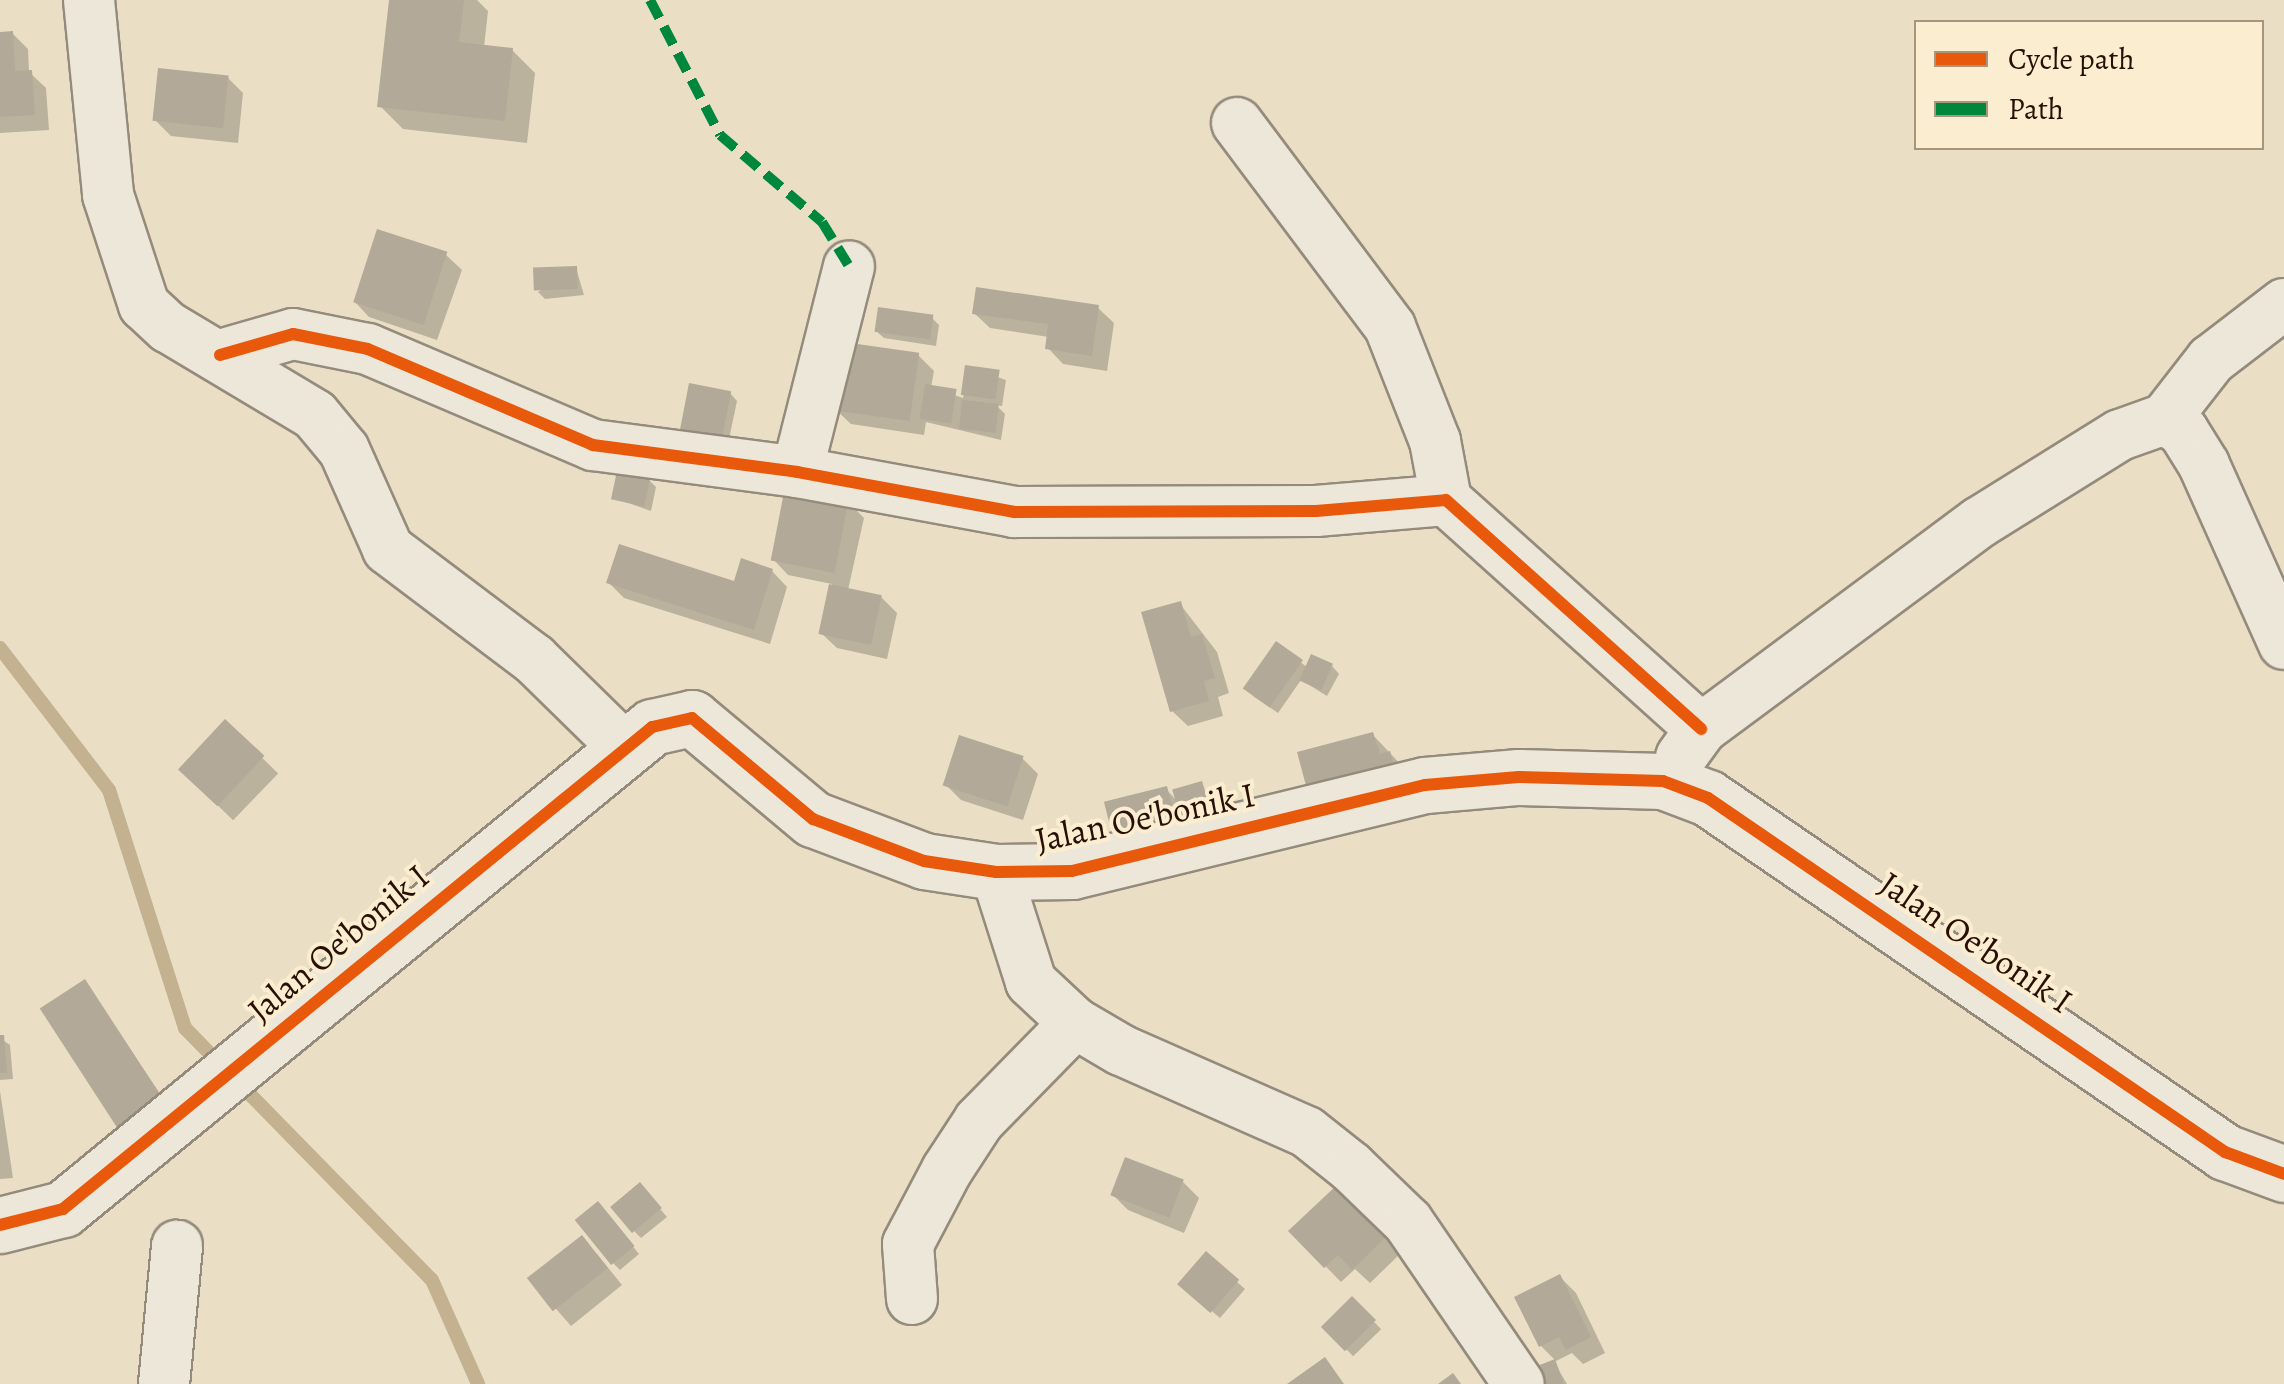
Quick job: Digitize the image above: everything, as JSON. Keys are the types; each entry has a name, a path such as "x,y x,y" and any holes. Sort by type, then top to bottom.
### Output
{"street":[{"path":"89,0 108,196 128,267 144,305 168,327 315,415 344,450 388,549 534,659 624,748"},
{"path":"1237,124 1390,327 1435,441 1446,500 1700,729"},
{"path":"797,472 849,266"},
{"path":"1663,782 1700,729 1980,522 2120,435 2165,419 2222,350 2284,304"},
{"path":"220,355 293,334 368,349 593,445 797,472 1014,512 1316,510 1446,500"},
{"path":"2165,419 2183,431 2204,466 2284,644"},
{"name":"Jalan Oe'bonik I","path":"0,1225 62,1210 624,748 652,727 692,718 813,819 909,856 996,872 1072,871 1426,786 1520,776 1663,782 1708,798 2225,1152 2284,1174"},
{"path":"996,872 1031,982 1075,1023 1307,1132 1351,1168 1408,1222 1518,1384"},
{"path":"912,1299 908,1244 947,1170 979,1121 1075,1023"},
{"path":"164,1384 176,1246"}],"building":[{"path":"389,0 464,0 459,42 513,48 505,121 377,107"},
{"path":"13,31 15,71 32,70 35,115 0,117 0,32"},
{"path":"158,68 229,75 223,128 152,121"},
{"path":"377,229 447,252 424,325 353,302"},
{"path":"577,266 578,289 534,291 533,268"},
{"path":"976,287 1099,305 1092,356 1045,349 1048,324 972,314"},
{"path":"878,307 933,315 930,340 875,332"},
{"path":"843,342 919,353 910,421 833,410"},
{"path":"965,365 1000,370 995,400 961,395"},
{"path":"689,383 731,391 722,437 680,429"},
{"path":"925,384 957,389 951,424 920,419"},
{"path":"962,400 999,404 996,433 959,429"},
{"path":"617,471 650,478 644,506 611,499"},
{"path":"785,487 849,499 834,573 771,561"},
{"path":"619,544 734,581 741,558 773,569 754,630 606,583"},
{"path":"829,584 882,595 871,645 818,634"},
{"path":"1181,601 1191,637 1202,634 1215,678 1204,681 1209,701 1170,712 1141,612"},
{"path":"1276,641 1303,660 1270,707 1243,689"},
{"path":"1311,654 1333,664 1321,690 1299,680"},
{"path":"225,719 264,756 217,806 178,769"},
{"path":"1373,732 1380,754 1390,751 1399,785 1312,808 1297,752"},
{"path":"959,735 1024,756 1007,806 943,785"},
{"path":"1202,781 1214,824 1185,833 1172,790"},
{"path":"1167,786 1181,842 1118,858 1104,802"},
{"path":"85,979 168,1107 123,1137 40,1008"},
{"path":"0,1035 4,1035 7,1073 0,1073"},
{"path":"1125,1157 1184,1180 1169,1218 1110,1195"},
{"path":"640,1182 662,1208 632,1233 610,1207"},
{"path":"1338,1184 1388,1235 1352,1270 1338,1255 1324,1268 1288,1231"},
{"path":"598,1201 635,1246 611,1265 575,1220"},
{"path":"582,1235 608,1268 553,1311 527,1278"},
{"path":"1206,1251 1239,1280 1210,1313 1177,1284"},
{"path":"1560,1274 1591,1337 1566,1350 1559,1337 1539,1347 1514,1297"},
{"path":"1352,1296 1376,1320 1345,1351 1321,1327"},
{"path":"1325,1357 1344,1384 1287,1384"},
{"path":"1555,1359 1564,1384 1533,1384 1527,1370"},
{"path":"1453,1373 1461,1384 1438,1384"}],"waterway":[{"path":"0,648 109,790 185,1028 220,1064"},
{"path":"235,1079 432,1280 478,1384"}],"marked path":[{"path":"650,0 720,135 822,222 849,266"}],"cycle path":[{"path":"220,355 293,334 368,349 593,445 797,472 1014,512 1316,511 1446,500 1701,729"},
{"path":"0,1225 63,1209 652,727 692,718 813,819 924,861 996,872 1072,871 1425,785 1519,777 1663,781 1708,798 2225,1152 2284,1174"}]}
